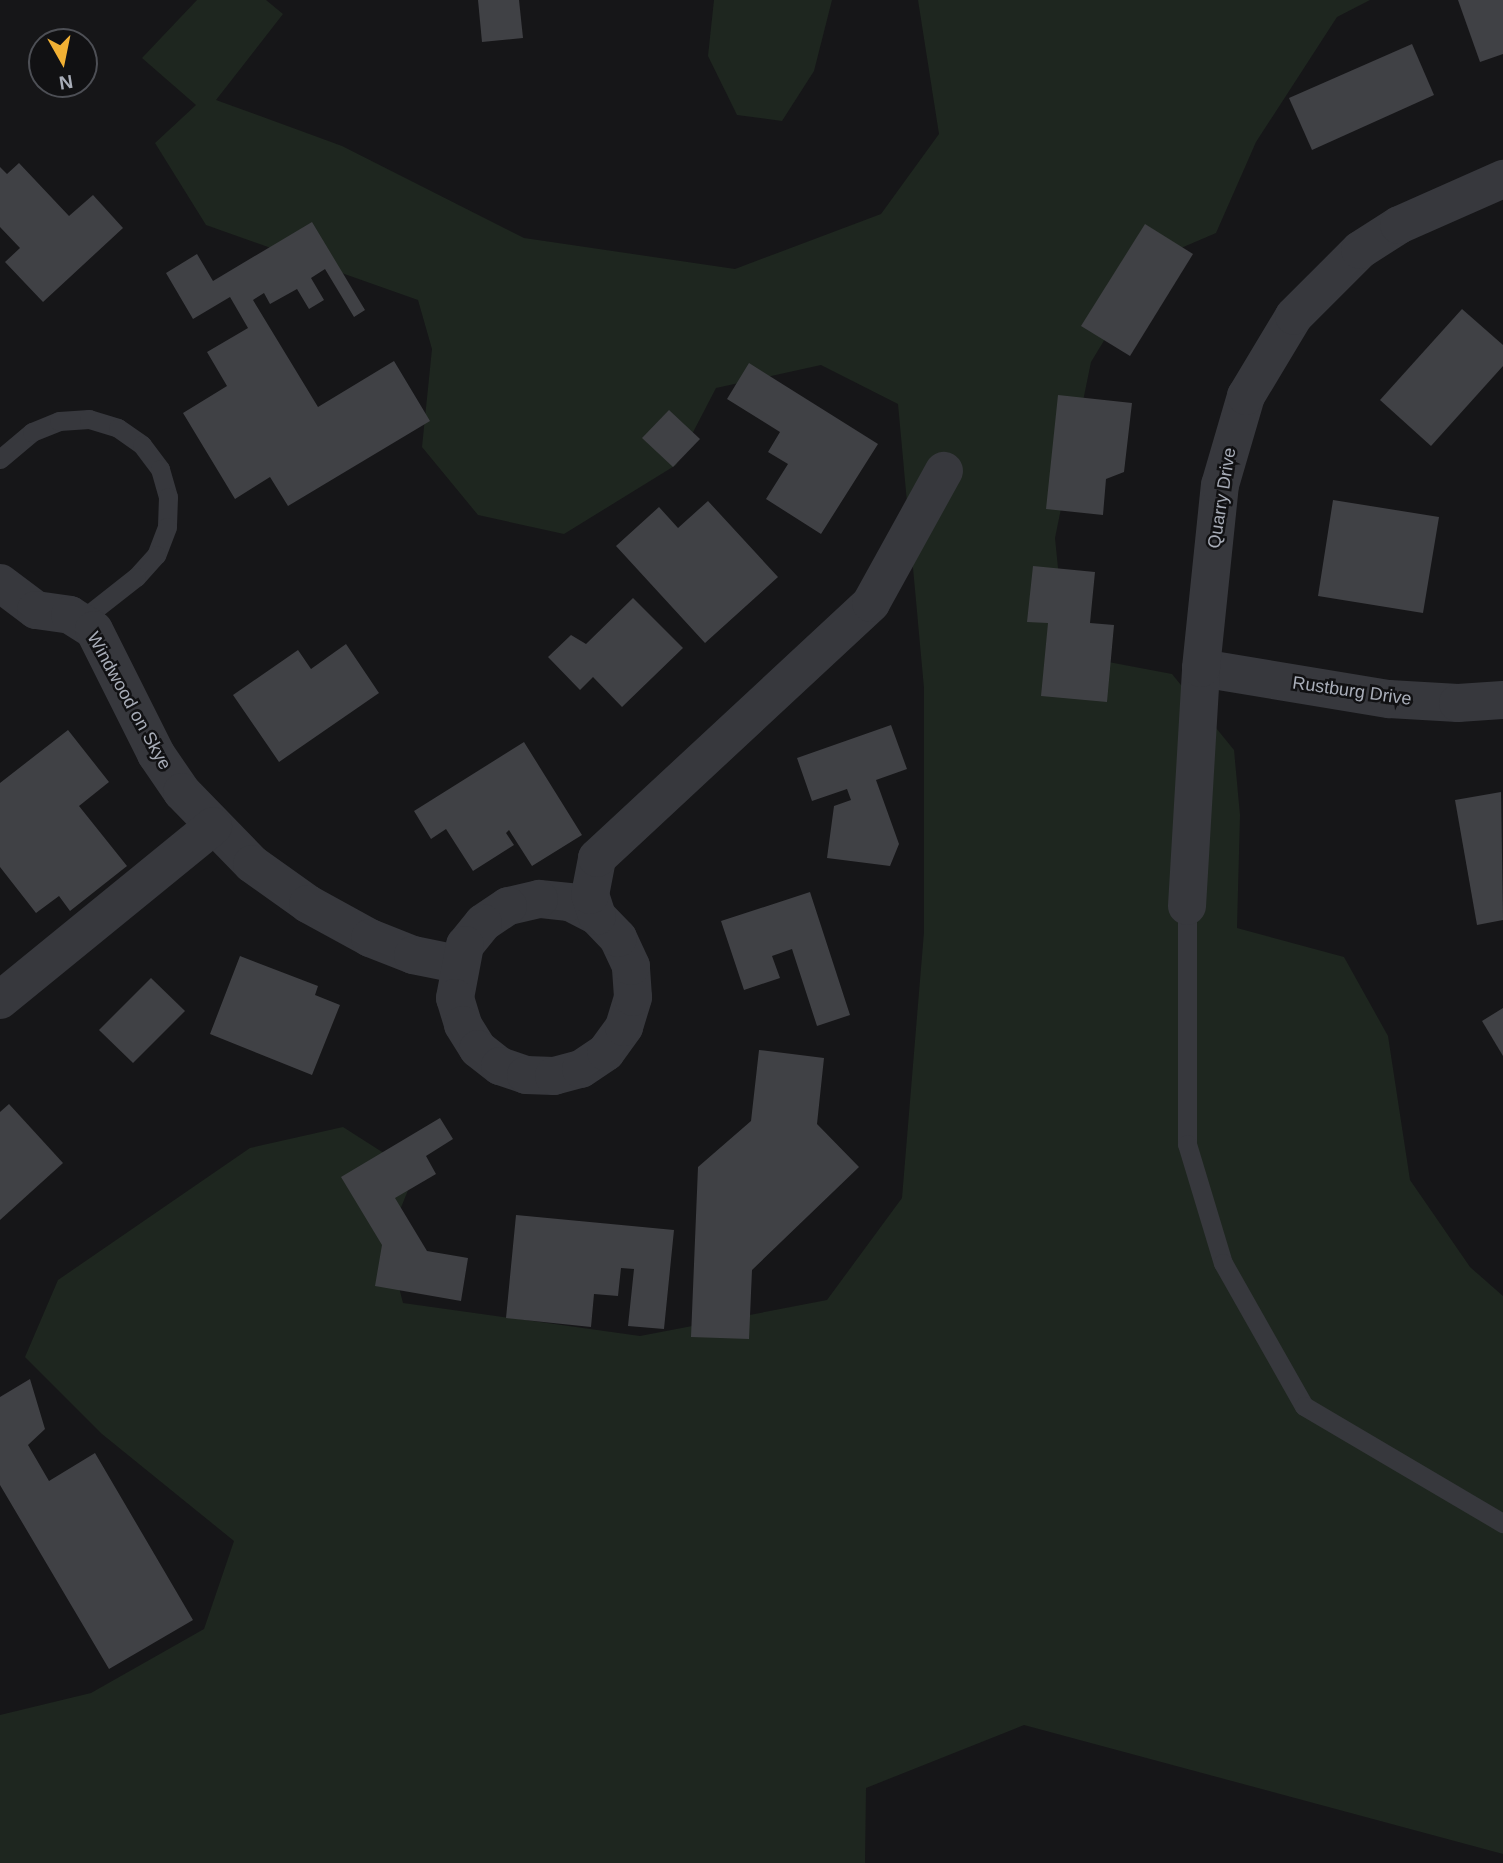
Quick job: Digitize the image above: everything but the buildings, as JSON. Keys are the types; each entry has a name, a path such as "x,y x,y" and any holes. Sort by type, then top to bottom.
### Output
{"street":[{"name":"Quarry Drive","path":"1187,906 1201,668 1220,485 1242,407 1268,354 1325,281 1360,250 1399,225 1503,179"},
{"path":"597,916 590,895 597,858 871,603 944,471"},
{"name":"Windwood on Skye","path":"0,583 37,610 70,615 94,630 156,754 213,826 252,863 309,904 412,955 458,964"},
{"name":"Rustburg Drive","path":"1201,668 1389,699 1458,703 1503,699"},
{"path":"0,1000 213,826"},
{"path":"539,899 569,902 597,916 618,938 631,966 633,997 618,1035 606,1052 581,1069 554,1076 526,1075 500,1066 478,1049 463,1025 455,999 458,964 465,945 483,922 508,906 539,899"}],"lane":[{"path":"0,459 32,432 59,421 89,419 118,428 142,445 160,469 168,507 167,527 156,555 136,577 80,621"},
{"path":"1187,906 1187,1143 1223,1263 1304,1406 1503,1523"}],"shaded area":[{"path":"197,0 266,0 283,14 216,100 342,146 524,238 735,269 881,214 939,134 918,0 1370,0 1337,17 1256,142 1216,233 1153,260 1091,362 1055,538 1061,598 1082,657 1172,674 1234,750 1240,815 1237,928 1344,957 1388,1036 1410,1180 1470,1267 1503,1296 1503,1854 1024,1725 866,1788 865,1863 0,1863 0,1715 91,1693 204,1629 234,1541 102,1434 25,1357 58,1280 250,1148 343,1127 415,1173 387,1242 403,1303 640,1336 827,1300 902,1198 924,932 924,688 898,404 821,365 716,388 676,465 564,534 478,515 422,447 432,349 418,300 206,225 155,143 196,105 142,58"},
{"path":"714,0 832,0 814,71 782,121 737,115 708,56"}]}
